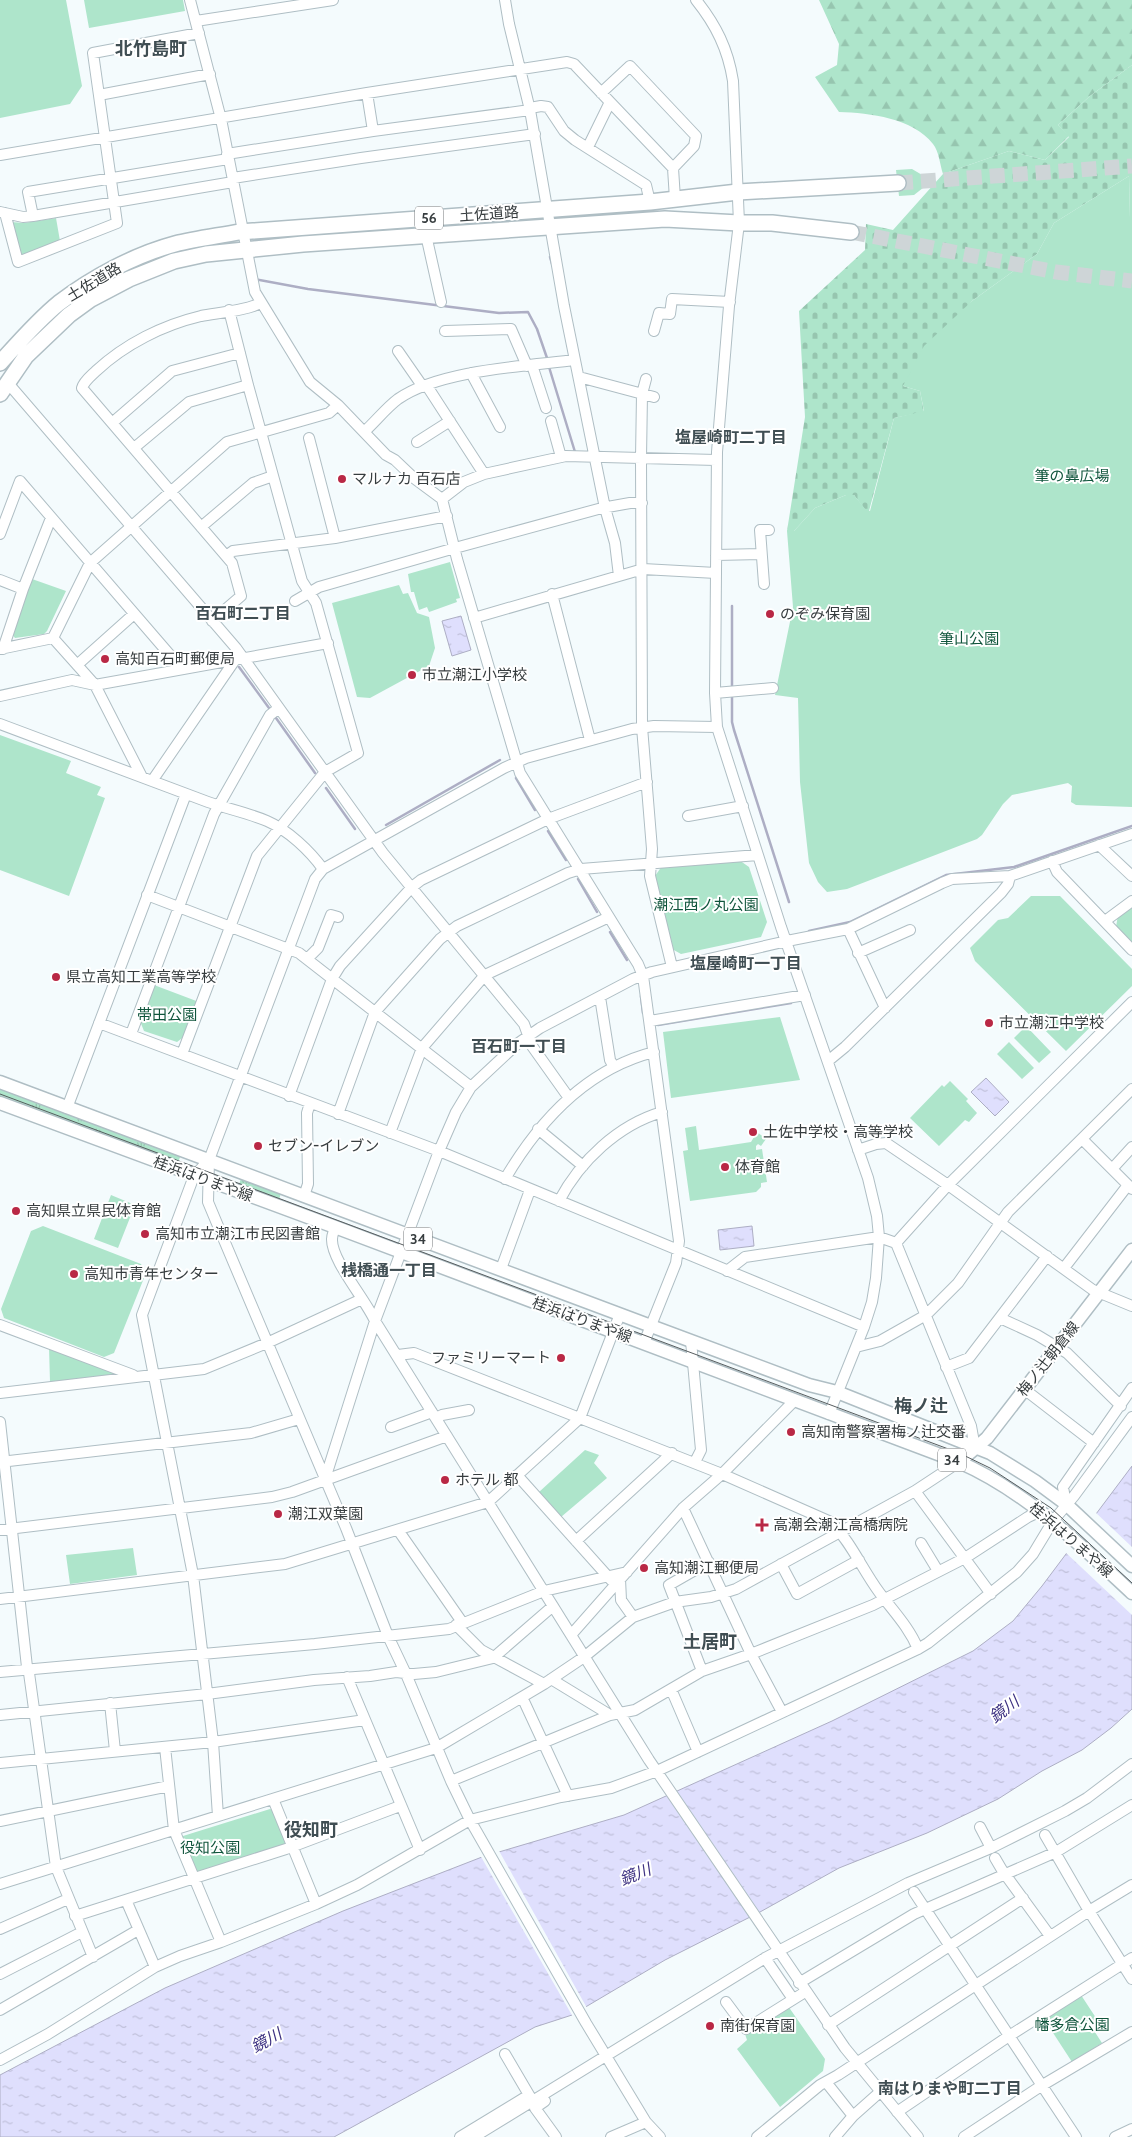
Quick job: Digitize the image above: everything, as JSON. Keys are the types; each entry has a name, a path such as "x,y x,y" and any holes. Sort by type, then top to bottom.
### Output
{"highway":[{"name":"土佐道路","path":"0,363 59,304 82,288 125,264 174,244 243,232 650,202 738,192 898,183"},
{"name":"土佐道路","path":"2,385 26,356 50,332 92,299 129,279 174,261 206,254 303,244 665,219 739,224 772,223 851,232"}],"main road":[{"path":"0,368 2,385"},
{"name":"桂浜はりまや線","path":"0,1082 809,1385 837,1392 976,1448 1035,1480 1066,1504 1132,1566"},
{"name":"桂浜はりまや線","path":"0,1103 613,1331 958,1462 996,1481 1041,1511 1132,1593"},
{"name":"梅ノ辻朝倉線","path":"958,1462 987,1438 1132,1250"}],"street":[{"path":"190,0 221,119 250,275 260,303 310,382 338,405 386,455 396,460 415,479 442,499 454,548 520,773 643,976 679,1241 676,1263 644,1344"},
{"path":"196,22 333,0"},
{"path":"505,0 519,70 535,134 604,508 615,543 619,576"},
{"path":"696,0 715,27 730,60 733,80 739,224 716,460 715,693 717,728 874,1200 879,1237 876,1278 864,1327 829,1414"},
{"path":"2,212 18,262 117,223 93,53 200,33"},
{"path":"0,155 367,93 567,62 574,64 673,168 675,199"},
{"path":"601,93 630,66 637,73 696,136 694,146 673,168"},
{"path":"99,95 210,74"},
{"path":"367,93 374,131"},
{"path":"588,147 610,102"},
{"path":"33,216 28,192 374,131 542,106 548,107 564,130 646,185 650,202"},
{"path":"2,212 23,217 33,216 360,158 535,134"},
{"path":"426,235 441,302"},
{"path":"654,331 659,313 670,314 672,298 730,302"},
{"path":"212,621 241,596 232,563 82,388 84,383 104,364 132,344 152,333 198,317 229,310 254,308 260,303"},
{"path":"182,1054 257,856 325,772 358,753 316,603 302,581 291,544 229,310"},
{"path":"445,331 511,329 530,365 546,408"},
{"path":"398,351 450,421 484,474"},
{"path":"112,423 172,371 240,352"},
{"path":"365,431 398,399 425,386 471,373 576,360"},
{"path":"471,373 500,427"},
{"path":"579,377 654,397"},
{"path":"646,379 642,394 641,458 642,727 652,849 650,876 672,967"},
{"path":"2,385 131,527 212,621 239,659 279,708 375,841 524,1024 532,1046 569,1098"},
{"path":"134,448 189,402 248,385"},
{"path":"53,638 90,563 227,442 329,413 338,405"},
{"path":"417,442 450,421"},
{"path":"551,421 561,457"},
{"path":"309,438 335,538"},
{"path":"442,499 464,482 484,474 561,457 594,456 716,460"},
{"path":"201,527 253,483 273,476"},
{"path":"0,534 20,481 182,669"},
{"path":"295,601 320,587 454,548 604,508 630,503 642,503"},
{"path":"226,556 233,551 335,538 446,516"},
{"path":"1,649 51,518"},
{"path":"764,584 760,530 769,530"},
{"path":"716,555 761,554"},
{"path":"474,618 642,569 716,572"},
{"path":"0,580 23,589"},
{"path":"552,594 590,740"},
{"path":"77,665 134,614"},
{"path":"1,649 53,638"},
{"path":"53,638 95,685 142,777"},
{"path":"0,696 72,680 95,685 328,644"},
{"path":"152,781 239,659"},
{"path":"715,693 773,688"},
{"path":"131,1034 214,814 270,715 279,708"},
{"path":"0,724 186,794 269,822 315,858 323,869"},
{"path":"660,2137 646,2122 606,2057 470,1820 451,1782 388,1636 352,1544 208,1202 207,1180 209,1160 240,1076 315,879 323,869 516,762 642,727 717,728"},
{"path":"289,1096 332,978 340,966 412,887 421,880 548,819 647,782"},
{"path":"67,1108 186,794"},
{"path":"688,816 743,806"},
{"path":"325,1479 375,1321 456,1112 471,1087 529,1035 643,976 672,967 787,940 848,929 952,879 1010,876 1132,834"},
{"path":"1099,845 1132,876"},
{"path":"338,1114 375,1012 448,932 457,926 568,873 580,870 758,855"},
{"path":"1052,861 1057,872 1132,950"},
{"path":"828,1061 845,1047 1001,893 1008,884 1010,876"},
{"path":"147,895 288,948 307,959 471,1087"},
{"path":"1105,921 1132,901"},
{"path":"307,959 318,948 330,915 338,918"},
{"path":"390,1133 422,1048 485,975 609,917"},
{"path":"848,929 885,1008"},
{"path":"858,953 910,930"},
{"path":"650,1021 805,995"},
{"path":"600,997 610,1060 614,1068"},
{"path":"896,1243 948,1185 1130,1008"},
{"path":"99,1023 439,1152 864,1327"},
{"path":"505,1179 520,1152 569,1098 587,1083 636,1056 654,1052"},
{"path":"856,1347 880,1341 926,1315 958,1283 1008,1212 1132,1089"},
{"path":"304,1196 308,1184 307,1113 310,1103"},
{"path":"559,1201 567,1186 583,1166 610,1140 646,1116 662,1112"},
{"path":"538,1130 583,1166"},
{"path":"1064,1268 1130,1187 1082,1139"},
{"path":"858,1150 886,1143 1001,1222 1093,1290 1100,1291 1132,1306"},
{"path":"1112,1168 1132,1147"},
{"path":"209,1160 194,1176 142,1315 193,1575 213,1742 218,1816"},
{"path":"501,1269 530,1190"},
{"path":"335,1227 332,1239 338,1258 362,1299 370,1308 375,1321 544,1591 584,1657 615,1714 664,1781 802,1988 856,2062 918,2137"},
{"path":"727,1271 745,1257 879,1237 896,1243 971,1426 976,1448"},
{"path":"946,1367 969,1358 1047,1256"},
{"path":"0,1393 204,1369 267,1343 362,1299"},
{"path":"0,1599 285,1564 488,1502 580,1418 620,1314"},
{"path":"1000,1318 1057,1346 1067,1353 1121,1406"},
{"path":"0,1325 136,1377"},
{"path":"691,1341 701,1450 694,1462"},
{"path":"398,1355 414,1353 694,1462 831,1522 841,1533 914,1639 918,1649"},
{"path":"1066,1504 1063,1487 1132,1388"},
{"path":"1024,1389 1094,1443"},
{"path":"571,1636 684,1508 722,1474 794,1401"},
{"path":"392,1427 434,1415 469,1410"},
{"path":"0,2060 48,2034 155,1967 316,1904 357,1885 470,1820 568,1796 611,1788 657,1772 918,1649 1017,1572 1033,1554 1053,1521 1074,1496 1132,1417"},
{"path":"2,1462 251,1433 299,1419"},
{"path":"0,1422 2,1462 28,1670 56,1867 93,1957"},
{"path":"0,1530 292,1492 447,1436"},
{"path":"576,1541 672,1454"},
{"path":"0,1884 436,1748 548,1682 584,1657 633,1617 675,1602 724,1594 841,1533 915,1491 958,1462"},
{"path":"517,1475 608,1576 621,1578"},
{"path":"915,1491 991,1594"},
{"path":"684,1508 752,1654 782,1712"},
{"path":"451,1782 615,1714 635,1710 702,1671 752,1654 885,1599 964,1558 1028,1517 1041,1511"},
{"path":"398,1530 459,1624 481,1650 493,1658 615,1714"},
{"path":"921,1543 938,1571"},
{"path":"781,1564 797,1594 859,1560"},
{"path":"702,1671 669,1585 709,1562"},
{"path":"0,1672 449,1629 544,1591 608,1576 621,1578"},
{"path":"621,1578 621,1600"},
{"path":"608,1594 621,1600 633,1617"},
{"path":"0,1715 207,1694 314,1680 396,1672 406,1674 436,1672 493,1658 553,1606"},
{"path":"347,1677 420,1850"},
{"path":"671,1690 698,1752"},
{"path":"522,1697 568,1796"},
{"path":"110,1703 115,1751"},
{"path":"0,1763 213,1742 364,1720"},
{"path":"165,1747 174,1830 221,1942"},
{"path":"460,2137 531,2098 552,2089 778,1951 908,1883 991,1848 1065,1811 1132,1764"},
{"path":"0,1821 168,1786"},
{"path":"273,1799 316,1904"},
{"path":"726,2002 746,2029 793,1999 802,1988 925,1909 1056,1852 1132,1805"},
{"path":"75,1916 293,1846 400,1806"},
{"path":"980,1827 991,1848"},
{"path":"1045,1835 1089,1911 1132,1979"},
{"path":"996,1858 1050,1936"},
{"path":"757,2137 826,2082 1050,1936 1132,1885"},
{"path":"914,1892 1076,2137"},
{"path":"0,1929 68,1898"},
{"path":"828,2024 1023,1898"},
{"path":"126,1900 155,1967"},
{"path":"0,2010 138,1930"},
{"path":"0,1974 82,1932"},
{"path":"897,2112 1010,2036 1132,1958"},
{"path":"762,1960 793,1999"},
{"path":"964,2137 1042,2086 1132,2032"},
{"path":"505,2054 531,2098"},
{"path":"826,2082 853,2116"},
{"path":"552,2089 553,2096 535,2108 556,2137"},
{"path":"835,2137 853,2116 880,2092"},
{"path":"474,2137 531,2098"},
{"path":"611,2137 646,2122"},
{"path":"1115,2137 1132,2129"}],"green space":[{"path":"0,0 66,0 82,86 70,104 0,118"},
{"path":"84,0 183,0 185,11 89,28"},
{"path":"819,0 1132,0 1132,65 1090,96 1058,125 1069,136 1045,160 1009,151 943,174 935,147 924,135 914,128 877,116 839,112 815,77 837,65 839,44"},
{"path":"1132,65 1132,218 1130,218 1129,176 1054,223 1037,254 972,301 903,386 920,391 924,412 894,418 869,511 866,511 854,495 846,495 815,508 794,531 787,531 805,417 799,311 865,250 866,224 893,230 943,174 1009,151 1045,160 1069,137 1058,125 1090,96"},
{"path":"912,169 929,179 928,184 914,195 899,196 896,170"},
{"name":"筆山公園","path":"1129,176 1130,218 1132,218 1132,807 1076,805 1071,802 1072,786 1068,783 1012,795 977,839 847,889 827,892 818,882 809,863 800,782 798,698 775,695 793,607 787,531 794,531 815,508 846,495 854,495 866,510 870,511 894,418 924,411 920,391 903,386 924,346 972,301 1037,254 1054,223"},
{"path":"56,218 60,241 23,255 20,252 11,222 24,223"},
{"path":"450,562 460,598 456,599 457,602 429,612 427,607 419,610 414,592 411,592 408,574"},
{"path":"32,579 66,591 44,634 15,638 11,633"},
{"path":"399,585 403,594 408,593 417,613 429,617 435,648 429,666 370,698 357,697 332,603"},
{"path":"0,735 71,761 66,773 101,787 97,795 105,798 69,896 0,870"},
{"name":"潮江西ノ丸公園","path":"739,860 749,867 767,922 761,937 681,954 672,949 655,876 662,866"},
{"path":"1031,896 1060,896 1132,969 1132,986 1066,1051 975,961 970,948 998,920 1008,918"},
{"path":"1132,906 1132,943 1116,927 1118,915"},
{"name":"帯田公園","path":"154,985 199,1002 185,1036 177,1042 144,1031 140,1021"},
{"path":"780,1017 800,1080 671,1098 663,1032"},
{"path":"1026,1026 1051,1052 1039,1063 1014,1038"},
{"path":"1009,1042 1034,1068 1022,1079 997,1054"},
{"path":"950,1081 968,1099 966,1101 977,1113 969,1122 965,1120 939,1146 910,1118 942,1085 944,1087"},
{"path":"0,1087 181,1155 178,1162 0,1096"},
{"name":"体育館","path":"696,1126 699,1150 751,1142 757,1132 766,1139 761,1146 758,1144 756,1146 756,1150 762,1149 767,1182 761,1183 761,1187 756,1192 690,1201 683,1151 688,1150 685,1128"},
{"path":"241,1178 281,1193 279,1200 239,1185"},
{"path":"111,1195 135,1205 118,1248 94,1239"},
{"path":"43,1226 141,1264 146,1273 114,1353 104,1357 4,1318 1,1309 31,1231"},
{"path":"49,1347 116,1374 50,1382"},
{"path":"585,1450 599,1455 594,1463 607,1478 561,1517 539,1492"},
{"path":"133,1548 137,1575 70,1584 66,1555"},
{"name":"役知公園","path":"270,1809 274,1810 287,1841 285,1845 198,1873 194,1871 181,1840 183,1836"},
{"name":"幡多倉公園","path":"1081,1995 1098,2021 1091,2026 1102,2043 1072,2062 1044,2019"},
{"path":"788,2006 825,2059 823,2071 780,2107 737,2049 747,2040 745,2034"}],"water":[{"path":"461,616 471,650 452,656 442,621"},
{"path":"986,1078 1009,1102 995,1116 971,1092"},
{"path":"752,1226 754,1246 720,1250 718,1230"},
{"name":"鏡川","path":"1132,1466 1132,1709 1082,1750 1042,1771 998,1799 927,1833 839,1868 760,1912 665,1960 572,2015 535,2027 334,2137 0,2137 0,2075 165,1988 343,1911 482,1857 624,1815 832,1721 973,1651 1013,1621 1042,1586"}],"pier":[{"path":"1094,1511 1132,1547 1132,1615 1064,1551"},
{"path":"498,1849 587,2008 573,2017 480,1855"}],"waterway":[{"path":"550,257 552,264"},
{"path":"254,279 308,289 499,313 528,312 537,329 547,358"},
{"path":"549,367 575,452"},
{"path":"732,606 732,690"},
{"path":"239,667 269,708"},
{"path":"732,695 732,722 734,730 789,902"},
{"path":"276,718 315,773"},
{"path":"386,825 500,760"},
{"path":"516,778 535,810"},
{"path":"326,788 355,829"},
{"path":"809,931 850,922 946,875 1014,867 1132,826"},
{"path":"548,831 566,860"},
{"path":"578,879 597,912"},
{"path":"610,932 627,960"},
{"path":"641,996 643,1013"},
{"path":"658,1025 791,1003"}],"tunnel":[{"path":"898,183 1132,166"},
{"path":"851,232 1056,272 1132,281"}],"tram line":[{"path":"0,1094 959,1453 990,1468 1051,1508 1132,1583"}],"place":[{"name":"マルナカ 百石店","path":"342,479"},
{"name":"のぞみ保育園","path":"770,614"},
{"name":"高知百石町郵便局","path":"105,659"},
{"name":"市立潮江小学校","path":"412,675"},
{"name":"県立高知工業高等学校","path":"56,977"},
{"name":"市立潮江中学校","path":"989,1023"},
{"name":"土佐中学校・高等学校","path":"753,1132"},
{"name":"セブン-イレブン","path":"258,1146"},
{"name":"体育館","path":"725,1167"},
{"name":"高知県立県民体育館","path":"16,1211"},
{"name":"高知市立潮江市民図書館","path":"145,1234"},
{"name":"高知市青年センター","path":"74,1274"},
{"name":"ファミリーマート","path":"561,1358"},
{"name":"高知南警察署梅ノ辻交番","path":"791,1432"},
{"name":"ホテル 都","path":"445,1480"},
{"name":"潮江双葉園","path":"278,1514"},
{"name":"高潮会潮江高橋病院","path":"762,1525"},
{"name":"高知潮江郵便局","path":"644,1568"},
{"name":"南街保育園","path":"710,2026"}],"district":[{"name":"北竹島町","path":"151,49"},
{"name":"塩屋崎町二丁目","path":"731,437"},
{"name":"百石町二丁目","path":"243,613"},
{"name":"塩屋崎町一丁目","path":"746,963"},
{"name":"百石町一丁目","path":"519,1046"},
{"name":"桟橋通一丁目","path":"389,1270"},
{"name":"梅ノ辻","path":"921,1406"},
{"name":"土居町","path":"710,1642"},
{"name":"役知町","path":"311,1830"},
{"name":"南はりまや町二丁目","path":"950,2088"}],"park label":[{"name":"筆の鼻広場","path":"1072,476"}]}
